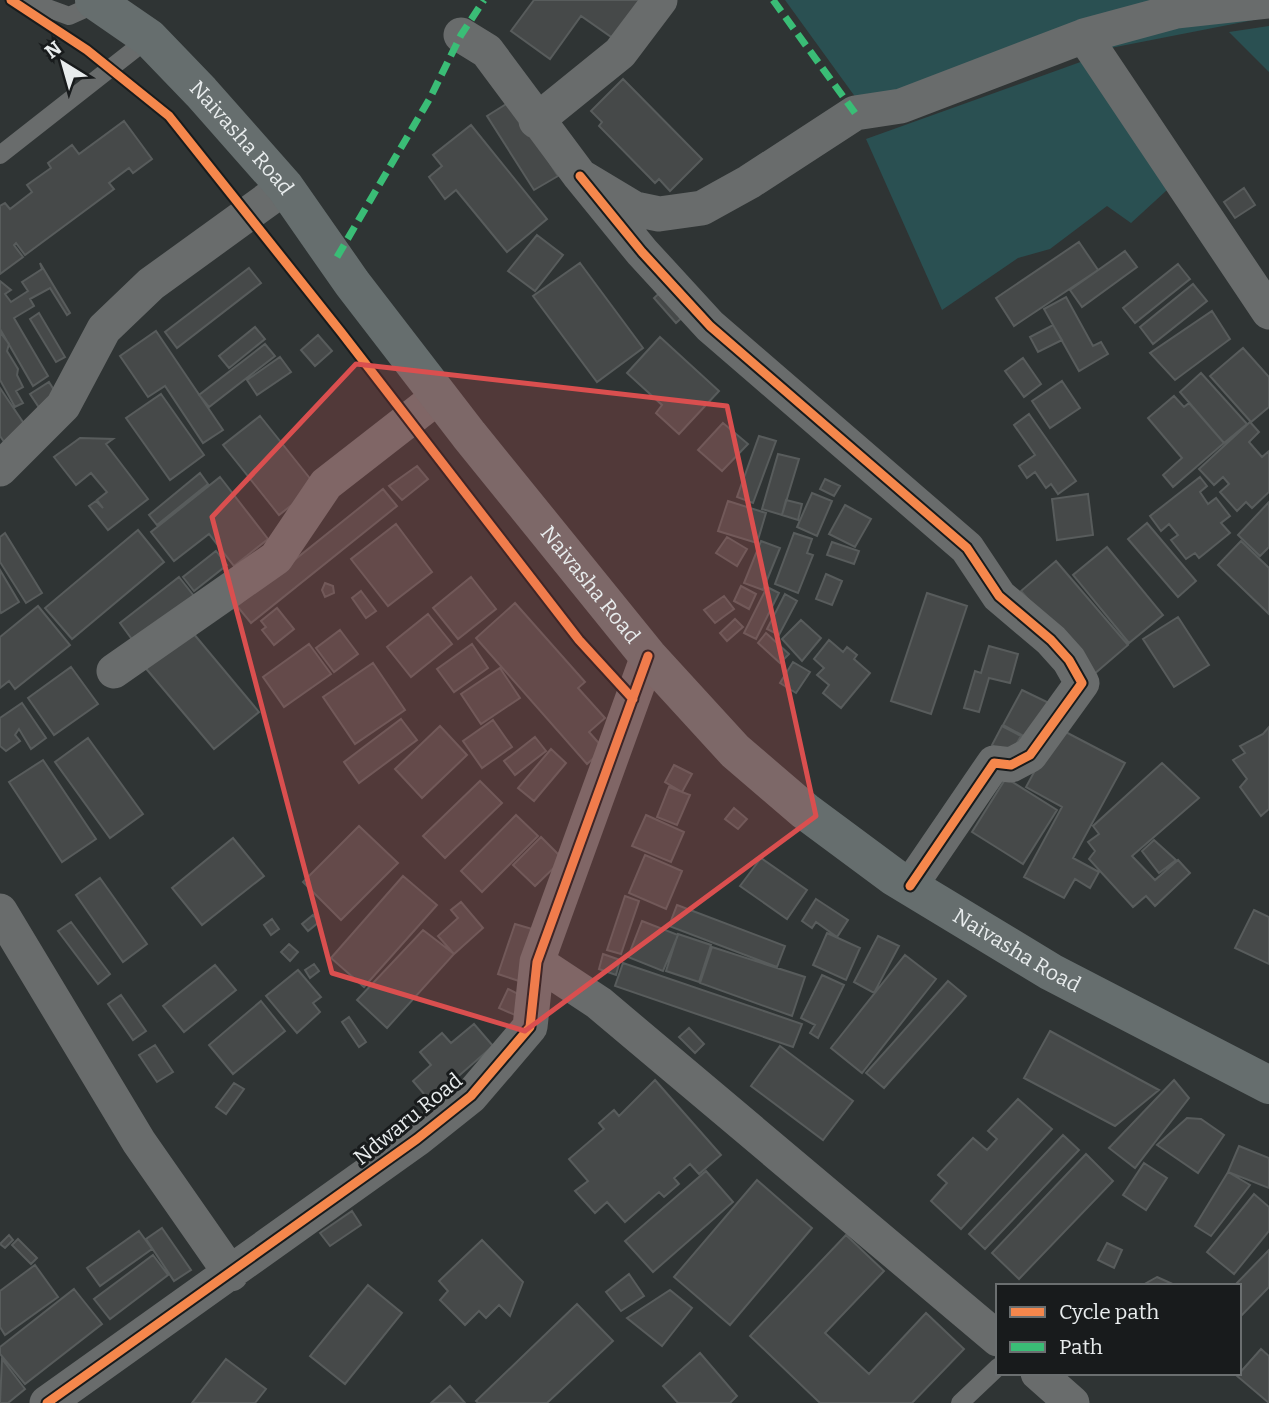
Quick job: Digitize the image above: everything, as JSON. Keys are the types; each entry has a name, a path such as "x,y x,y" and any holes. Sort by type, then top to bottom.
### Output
{"main road":[{"name":"Naivasha Road","path":"96,1 149,38 285,187 352,283 439,396 648,656 735,751 806,811 910,886 1051,972 1269,1085"}],"street":[{"path":"536,121 620,53 660,0"},
{"path":"580,176 635,209 659,214 702,208 750,182 855,113 901,106 1084,36 1176,11 1269,1"},
{"path":"461,34 487,51 536,121 580,176 642,252 710,326 967,548 999,596 1051,640 1078,673 1082,683 1030,755 1012,765 994,763 910,886"},
{"path":"1084,36 1269,312"},
{"path":"0,469 63,406 104,329 151,284 285,187"},
{"path":"114,671 276,558 326,484 439,396"},
{"name":"Ndwaru Road","path":"47,1403 417,1139 471,1096 530,1027 537,962 648,656"},
{"path":"0,911 139,1142 231,1274"},
{"path":"537,962 599,1003 996,1337"},
{"path":"1040,1375 1072,1403"}],"lane":[{"path":"26,0 69,16 96,1"},
{"path":"0,155 149,38"},
{"path":"960,1403 996,1369"}],"highlighted area":[{"path":"356,364 727,406 816,816 525,1031 332,973 212,517"}],"shaded area":[{"path":"785,0 1269,0 1269,17 856,98"},
{"path":"1269,26 1269,72 1229,32"},
{"path":"1086,60 1167,190 1131,223 1107,206 1050,249 1018,258 942,310 866,139"}],"building":[{"path":"534,0 646,0 617,41 581,16 550,59 511,31"},
{"path":"623,79 702,159 670,191 659,179 655,183 599,126 602,122 591,111"},
{"path":"511,101 558,176 534,190 487,116"},
{"path":"124,121 152,159 133,173 129,168 109,183 114,189 25,255 16,243 14,245 23,257 0,274 0,206 5,203 10,209 32,192 27,185 51,168 48,163 72,145 79,154"},
{"path":"471,125 547,219 507,252 456,190 445,199 429,177 442,166 433,155"},
{"path":"1244,188 1255,205 1235,218 1224,202"},
{"path":"537,235 563,255 535,291 508,271"},
{"path":"1079,242 1098,270 1014,326 996,298"},
{"path":"1125,251 1137,267 1082,307 1070,290"},
{"path":"40,263 70,313 67,315 50,288 30,299 34,306 14,318 48,376 33,386 0,329 0,281 11,290 5,294 11,302 28,291 22,282 42,269"},
{"path":"580,263 643,348 597,382 533,296"},
{"path":"1178,264 1190,279 1135,323 1123,308"},
{"path":"249,268 261,283 177,348 165,332"},
{"path":"1193,284 1207,301 1153,344 1140,327"},
{"path":"664,289 686,314 676,323 654,298"},
{"path":"1066,297 1093,346 1101,342 1108,354 1079,371 1044,309"},
{"path":"1212,311 1230,339 1175,380 1150,353"},
{"path":"39,313 65,357 56,362 30,319"},
{"path":"1053,325 1062,340 1038,352 1030,337"},
{"path":"255,327 265,339 229,368 219,356"},
{"path":"156,331 223,430 203,443 165,386 148,397 120,356"},
{"path":"0,332 9,344 7,351 18,369 17,375 23,387 16,391 23,403 15,407 0,380"},
{"path":"318,335 332,351 315,366 301,350"},
{"path":"660,337 719,391 679,434 656,413 662,405 627,373"},
{"path":"265,344 275,356 209,407 199,395"},
{"path":"1243,348 1269,377 1269,407 1251,422 1210,376"},
{"path":"280,357 291,372 257,395 247,380"},
{"path":"1023,358 1041,384 1024,397 1005,371"},
{"path":"1201,373 1247,424 1224,443 1180,392"},
{"path":"1062,381 1080,408 1050,428 1032,401"},
{"path":"49,382 59,398 44,415 30,394"},
{"path":"0,388 29,431 7,446 0,436"},
{"path":"161,394 204,455 170,480 126,418"},
{"path":"1174,396 1184,407 1189,403 1224,443 1173,487 1163,475 1182,458 1148,418"},
{"path":"1029,414 1076,481 1058,494 1051,484 1046,488 1035,472 1027,478 1019,466 1035,455 1014,425"},
{"path":"260,416 316,486 279,515 223,445"},
{"path":"1250,422 1259,432 1249,442 1262,457 1269,451 1269,492 1252,508 1246,502 1237,511 1220,492 1229,484 1223,477 1214,485 1199,469"},
{"path":"723,423 748,444 722,471 698,450"},
{"path":"759,436 776,441 753,503 737,497"},
{"path":"80,438 113,439 106,444 148,499 108,530 89,506 96,501 103,508 97,500 107,492 91,473 76,485 54,457"},
{"path":"778,454 799,459 782,515 762,509"},
{"path":"417,466 428,479 402,500 389,486"},
{"path":"200,473 208,484 157,525 149,515"},
{"path":"220,477 268,539 234,566 209,534 174,561 151,532"},
{"path":"1200,477 1207,486 1200,492 1208,504 1216,498 1230,516 1221,523 1230,533 1199,558 1195,553 1186,559 1171,540 1178,535 1169,524 1161,531 1150,516"},
{"path":"825,479 840,486 834,496 820,489"},
{"path":"383,489 397,506 251,623 237,606"},
{"path":"812,493 832,501 817,536 797,527"},
{"path":"1088,494 1093,535 1057,540 1052,499"},
{"path":"786,500 802,504 798,520 782,515"},
{"path":"728,501 766,513 757,543 718,531"},
{"path":"1269,502 1269,547 1260,556 1238,535"},
{"path":"845,505 871,519 855,547 829,534"},
{"path":"1147,523 1196,581 1178,597 1128,539"},
{"path":"396,524 432,572 388,606 351,559"},
{"path":"138,530 164,562 72,639 45,608"},
{"path":"5,533 42,593 26,603 0,562 0,537"},
{"path":"794,533 812,539 807,553 813,555 798,593 775,584"},
{"path":"727,537 747,549 737,566 716,553"},
{"path":"761,541 780,548 763,590 744,583"},
{"path":"1241,541 1269,568 1269,614 1218,565"},
{"path":"832,542 859,551 854,564 827,555"},
{"path":"1107,547 1163,615 1129,643 1073,575"},
{"path":"216,551 227,565 194,591 183,577"},
{"path":"1056,561 1128,645 1093,675 1021,591"},
{"path":"0,570 19,602 1,613 0,611"},
{"path":"826,574 842,581 832,605 816,599"},
{"path":"179,577 194,596 134,642 120,623"},
{"path":"471,577 496,609 458,639 433,608"},
{"path":"325,583 333,586 334,593 325,597 322,590"},
{"path":"741,586 756,594 749,609 734,601"},
{"path":"767,587 779,593 756,639 744,633"},
{"path":"361,591 376,611 366,618 352,598"},
{"path":"927,593 967,606 931,714 891,701"},
{"path":"785,594 797,601 779,635 767,629"},
{"path":"724,596 734,609 715,623 704,610"},
{"path":"515,603 585,682 578,688 605,718 589,732 604,749 587,764 476,638"},
{"path":"38,606 70,645 15,689 9,681 0,688 0,637"},
{"path":"277,608 294,629 274,645 262,630 266,627 261,621"},
{"path":"428,614 452,644 411,677 387,647"},
{"path":"1178,617 1209,665 1174,687 1143,639"},
{"path":"735,619 743,627 727,641 720,633"},
{"path":"801,620 821,638 802,661 782,639"},
{"path":"188,627 259,712 214,749 143,665"},
{"path":"340,630 358,654 334,672 316,648"},
{"path":"766,633 789,654 780,663 758,643"},
{"path":"829,640 843,652 847,647 857,655 854,659 870,673 841,708 823,693 829,685 817,675 824,668 814,659"},
{"path":"309,644 331,674 284,707 263,677"},
{"path":"472,644 488,668 454,692 437,669"},
{"path":"989,646 1018,654 1010,683 989,678 979,712 964,708 975,671 981,673"},
{"path":"793,662 810,672 796,693 780,683"},
{"path":"373,663 405,710 355,744 323,697"},
{"path":"71,667 98,704 54,735 28,698"},
{"path":"500,668 520,698 481,724 461,694"},
{"path":"1022,690 1051,704 1031,740 1003,725"},
{"path":"22,703 46,738 31,749 19,729 15,735 20,741 6,751 0,746 0,718"},
{"path":"401,719 417,740 359,783 344,762"},
{"path":"493,720 512,747 482,768 463,741"},
{"path":"440,726 467,755 422,798 395,769"},
{"path":"1002,726 1021,736 1010,755 992,745"},
{"path":"1269,727 1269,809 1261,816 1240,787 1247,779 1233,760 1245,753 1240,746 1263,734"},
{"path":"1058,728 1125,763 1073,858 1099,872 1090,888 1075,879 1064,898 1024,877 1062,807 1026,787"},
{"path":"535,737 546,751 515,775 504,761"},
{"path":"88,738 143,814 110,838 55,762"},
{"path":"551,749 566,763 534,801 518,788"},
{"path":"43,760 96,839 62,862 9,782"},
{"path":"1162,763 1199,798 1132,856 1155,880 1178,860 1190,873 1155,906 1146,896 1133,907 1089,859 1095,851 1088,842 1099,834 1093,826"},
{"path":"674,765 692,774 682,792 665,782"},
{"path":"1006,778 1057,810 1023,864 972,832"},
{"path":"480,781 502,803 445,858 423,836"},
{"path":"669,787 690,795 677,825 657,817"},
{"path":"734,808 747,819 738,829 725,819"},
{"path":"516,815 538,836 482,892 461,871"},
{"path":"646,815 684,832 671,862 632,846"},
{"path":"359,826 398,863 341,920 303,882"},
{"path":"541,837 563,859 535,886 513,865"},
{"path":"233,838 264,876 202,925 172,888"},
{"path":"1154,840 1176,860 1159,873 1142,851"},
{"path":"645,855 682,871 666,909 629,893"},
{"path":"761,858 807,890 787,919 740,886"},
{"path":"403,876 437,905 364,987 331,958"},
{"path":"100,878 147,944 123,962 76,895"},
{"path":"625,896 639,901 621,954 607,950"},
{"path":"816,899 848,920 837,937 816,922 812,928 802,921"},
{"path":"461,902 483,928 454,954 438,936 458,918 451,910"},
{"path":"677,905 785,946 777,967 669,926"},
{"path":"1254,910 1269,917 1269,964 1235,948"},
{"path":"313,915 319,922 308,931 302,924"},
{"path":"272,919 279,929 271,935 264,925"},
{"path":"642,921 678,935 663,971 628,957"},
{"path":"71,922 110,974 98,984 58,931"},
{"path":"515,924 542,932 525,983 498,974"},
{"path":"423,930 454,954 387,1028 357,1000"},
{"path":"827,933 860,948 846,980 813,965"},
{"path":"678,934 711,945 699,982 666,971"},
{"path":"878,936 899,946 874,993 854,982"},
{"path":"289,944 298,952 290,961 281,952"},
{"path":"712,947 805,977 792,1016 700,983"},
{"path":"603,954 620,960 616,975 599,969"},
{"path":"905,955 936,979 862,1073 831,1048"},
{"path":"623,963 802,1024 793,1047 615,986"},
{"path":"314,964 319,971 310,978 305,970"},
{"path":"215,965 236,990 184,1032 163,1006"},
{"path":"298,970 321,997 313,1003 320,1012 297,1033 266,996"},
{"path":"822,975 844,985 818,1038 810,1033 815,1025 801,1018"},
{"path":"948,981 966,996 884,1088 866,1073"},
{"path":"508,989 524,997 515,1015 499,1008"},
{"path":"121,995 146,1031 133,1040 108,1004"},
{"path":"261,1001 285,1031 233,1074 209,1045"},
{"path":"349,1017 366,1042 359,1047 342,1022"},
{"path":"474,1024 493,1046 430,1101 413,1081 431,1065 420,1052 442,1033 451,1043"},
{"path":"689,1028 704,1044 695,1053 679,1037"},
{"path":"1050,1031 1159,1090 1115,1126 1024,1078"},
{"path":"155,1045 173,1072 157,1082 139,1055"},
{"path":"780,1046 853,1101 823,1140 751,1086"},
{"path":"655,1080 721,1155 699,1174 690,1164 674,1178 679,1184 664,1197 659,1192 625,1222 607,1202 595,1213 575,1191 588,1181 569,1159 604,1129 599,1123 614,1110 619,1116"},
{"path":"1174,1080 1189,1098 1135,1168 1109,1148"},
{"path":"234,1083 244,1089 226,1114 216,1107"},
{"path":"1018,1099 1052,1129 961,1229 931,1201 947,1183 938,1175 973,1138 987,1150 997,1139 988,1131"},
{"path":"1187,1118 1201,1119 1224,1135 1198,1173 1157,1145"},
{"path":"1063,1135 1079,1150 985,1249 969,1234"},
{"path":"1239,1146 1269,1158 1269,1188 1228,1172"},
{"path":"1086,1154 1113,1181 1019,1279 992,1253"},
{"path":"1144,1163 1167,1178 1146,1210 1123,1195"},
{"path":"706,1171 733,1202 653,1272 625,1241"},
{"path":"1228,1172 1250,1185 1211,1236 1195,1226"},
{"path":"757,1180 812,1228 730,1325 674,1277"},
{"path":"1254,1194 1269,1207 1269,1231 1234,1274 1207,1252"},
{"path":"352,1211 361,1225 330,1246 320,1233"},
{"path":"162,1228 191,1270 174,1281 146,1239"},
{"path":"139,1231 152,1249 100,1286 87,1268"},
{"path":"9,1235 13,1240 5,1248 0,1244"},
{"path":"846,1235 884,1271 825,1333 869,1374 926,1313 964,1349 912,1403 820,1403 750,1336"},
{"path":"18,1239 37,1258 31,1264 12,1245"},
{"path":"482,1240 523,1282 510,1316 499,1305 486,1318 479,1311 465,1325 440,1300 448,1291 439,1281"},
{"path":"1107,1243 1122,1250 1114,1268 1098,1260"},
{"path":"1269,1250 1269,1287 1241,1316 1241,1284 1236,1284"},
{"path":"153,1255 168,1275 110,1319 94,1299"},
{"path":"35,1265 58,1297 5,1335 0,1327 0,1291"},
{"path":"629,1274 644,1296 621,1311 606,1292"},
{"path":"1157,1277 1173,1284 1145,1284"},
{"path":"368,1285 402,1313 345,1384 310,1356"},
{"path":"74,1289 102,1324 25,1384 0,1354 0,1347"},
{"path":"670,1290 692,1308 662,1346 627,1318"},
{"path":"577,1304 613,1341 547,1403 476,1401"},
{"path":"1261,1349 1269,1356 1269,1403 1237,1376 1241,1375 1241,1372"},
{"path":"700,1353 737,1396 730,1403 678,1403 663,1386"},
{"path":"2,1359 25,1389 8,1403 0,1403"},
{"path":"226,1359 266,1389 255,1403 192,1403"},
{"path":"450,1386 465,1403 431,1403"}],"marked path":[{"path":"337,257 430,98 461,35 484,0"},
{"path":"773,0 855,113"}],"cycle path":[{"path":"11,0 87,50 169,116 341,332 579,640 633,699"},
{"path":"580,176 642,252 710,326 967,548 999,596 1051,640 1069,660 1082,683 1030,755 1011,765 994,763 910,886"},
{"path":"47,1403 417,1139 471,1096 530,1027 537,962 648,656"}]}
